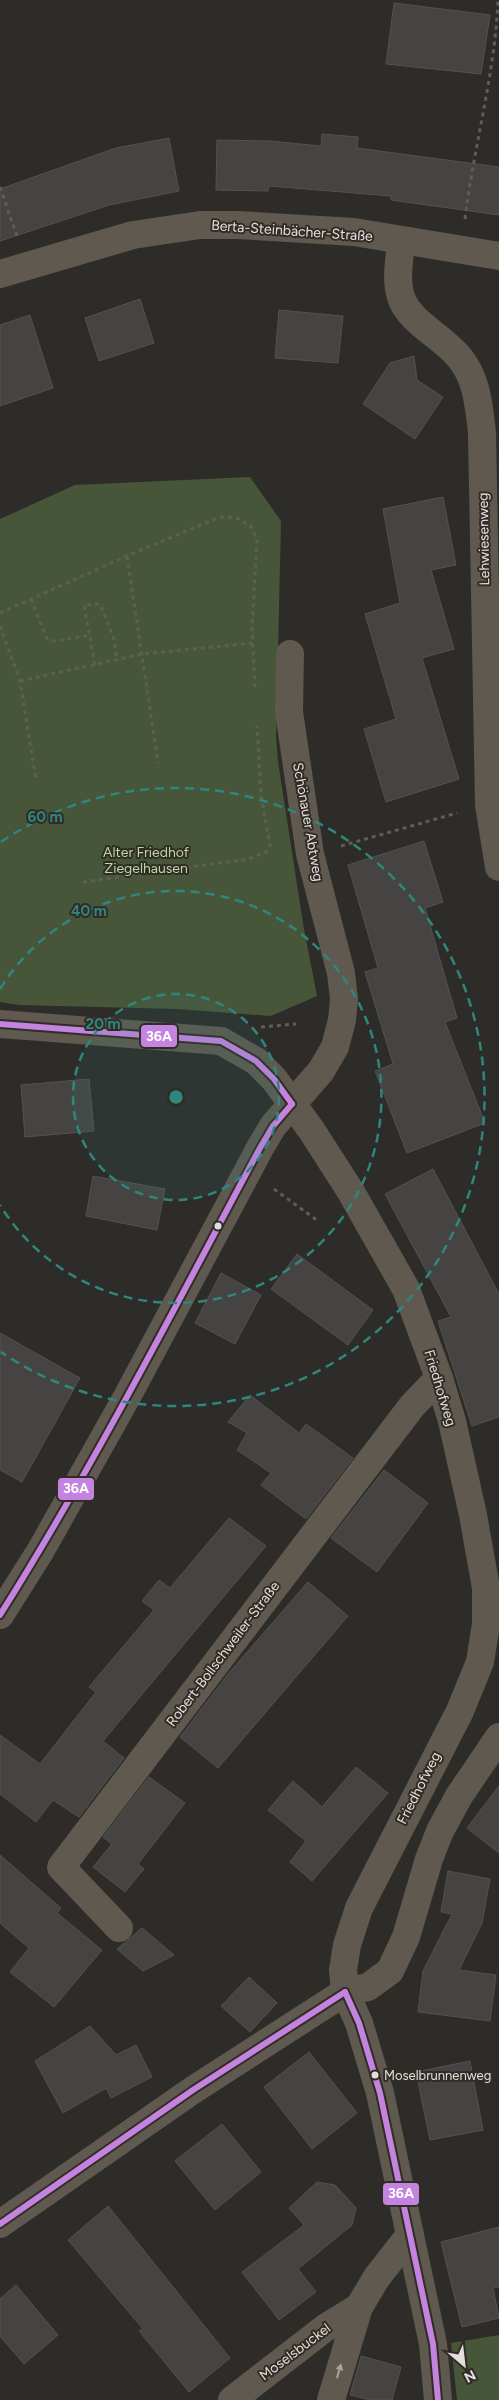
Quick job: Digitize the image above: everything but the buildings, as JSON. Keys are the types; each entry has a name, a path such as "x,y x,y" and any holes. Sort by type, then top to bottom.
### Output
{"street":[{"name":"Berta-Steinbächer-Straße","path":"0,274 28,264 133,235 200,225 238,225 344,231 499,256"},
{"name":"Lehwiesenweg","path":"401,240 399,290 404,306 459,356 472,380 479,403 482,432 489,805 499,867"},
{"name":"Schönauer Abtweg","path":"0,1614 41,1550 123,1404 219,1229 248,1170 274,1126 321,1071 335,1047 342,1020 344,999 341,973 310,854 289,712 290,654"},
{"name":"Friedhofweg","path":"0,1024 221,1041 256,1061 274,1079 312,1131 406,1289 439,1378 471,1505 486,1588 486,1624 480,1662 460,1711 359,1908 347,1945 342,1970 345,1992 359,2023 380,2093 433,2344 438,2400"},
{"name":"Robert-Bollschweiler-Straße","path":"119,1928 61,1867 412,1406 439,1378"},
{"path":"0,2224 193,2090 345,1992 368,1987 390,1971 406,1937 429,1859 440,1831 459,1796 499,1737"},
{"path":"331,2400 359,2306 377,2277 410,2235"},
{"name":"Moselsbuckel","path":"232,2400 325,2328 359,2306"}],"path":[{"path":"465,218 472,165 495,53 498,0"},
{"path":"0,187 28,264"},
{"path":"0,613 220,517 237,518 251,526 257,540 253,643 256,694"},
{"path":"127,556 158,763"},
{"path":"31,599 47,639 54,641 90,635"},
{"path":"95,665 84,604 100,604 114,640 117,660"},
{"path":"0,626 20,681 36,780"},
{"path":"20,681 142,654 253,643"},
{"path":"83,882 249,859 266,852 270,846 261,795 256,722"},
{"path":"340,846 458,813"},
{"path":"248,1170 318,1221"}],"green space":[{"name":"Alter Friedhof Ziegelhausen","path":"250,477 281,521 276,736 278,762 304,929 317,996 271,1016 177,1009 19,1005 0,1002 0,519 75,485"},
{"path":"499,2335 499,2400 457,2400 451,2343"}],"transit line":[{"name":"36A","path":"0,1024 221,1041 256,1061 274,1079 292,1104"},
{"name":"36A","path":"0,1615 102,1442 260,1148 273,1126 292,1104"},
{"name":"36A","path":"345,1992 359,2023 380,2093 433,2344 438,2400"},
{"name":"36A","path":"0,2224 193,2090 345,1992"}],"place":[{"name":"Moselbrunnenweg","path":"375,2075"}]}
